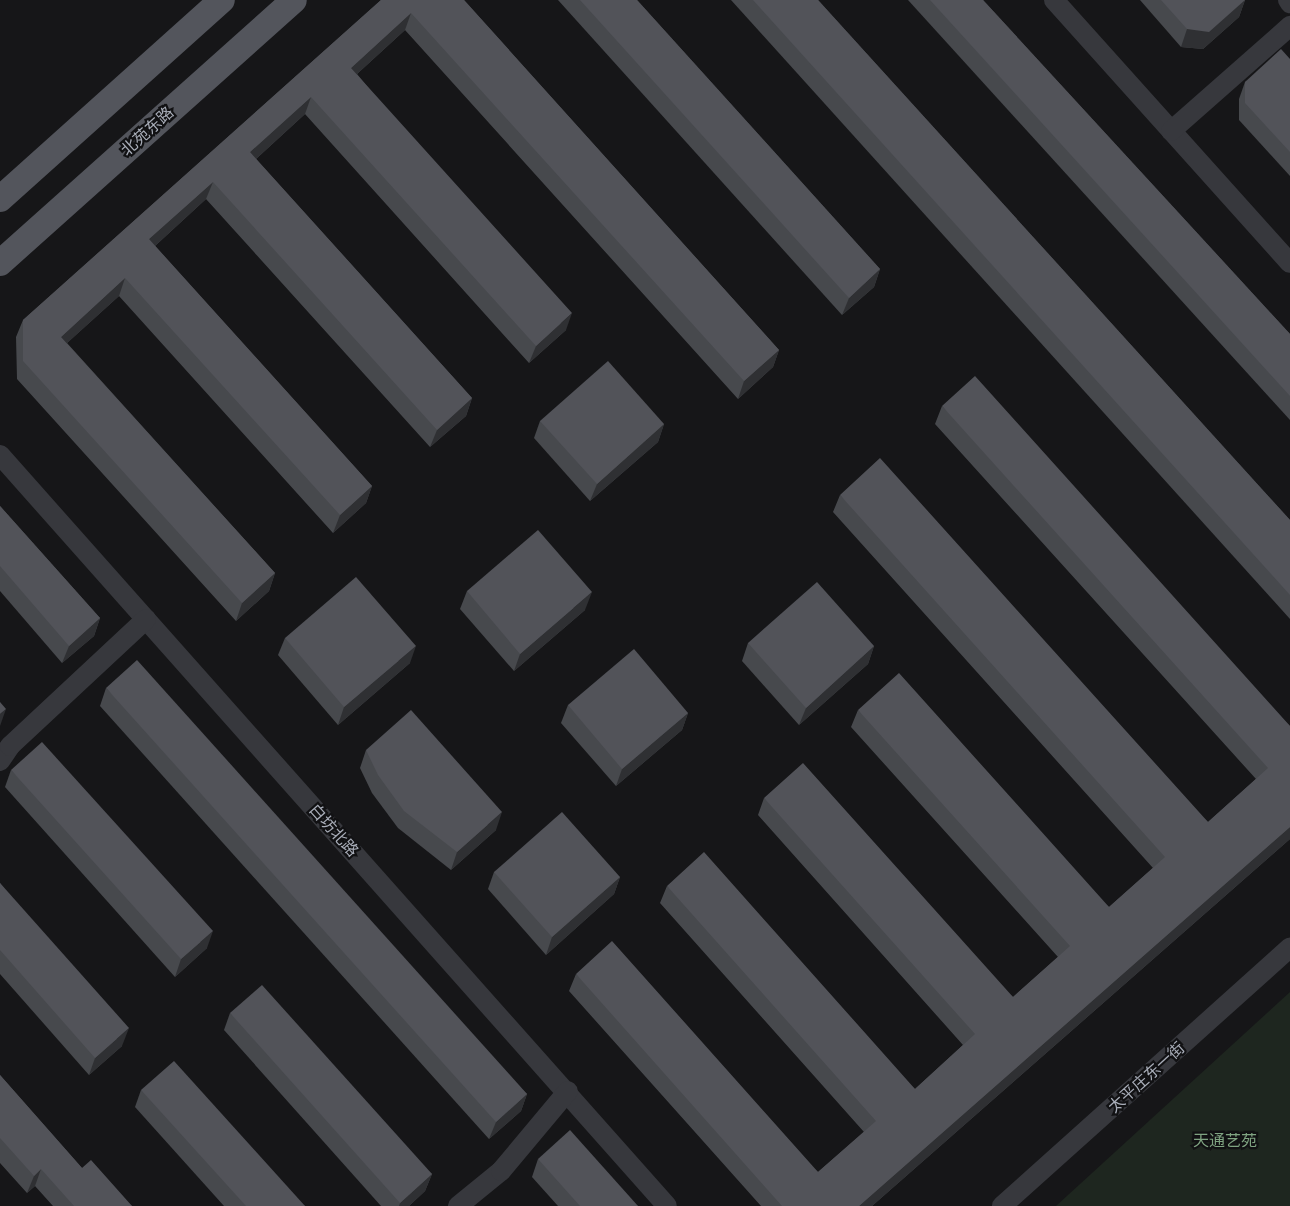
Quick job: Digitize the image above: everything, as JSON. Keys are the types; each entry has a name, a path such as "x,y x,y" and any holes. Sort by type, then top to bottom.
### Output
{"main road":[{"path":"0,199 222,0"},
{"name":"北苑东路","path":"0,263 294,0"}],"street":[{"path":"1054,0 1290,262"},
{"path":"1171,131 1290,26"},
{"name":"白坊北路","path":"0,455 568,1091 667,1206"},
{"path":"0,761 10,746 146,619"},
{"name":"太平庄东一街","path":"1002,1206 1290,948"},
{"path":"458,1206 501,1171 568,1091"}],"green space":[{"name":"天通艺苑","path":"1290,992 1290,1206 1056,1206"}],"building":[{"path":"381,0 464,0 779,350 744,381 411,13 351,68 572,313 536,346 311,97 250,152 472,398 437,430 213,182 149,239 372,486 340,515 125,278 61,337 275,573 242,603 23,361 23,320"},
{"path":"580,0 637,0 880,269 849,298"},
{"path":"753,0 818,0 1290,520 1290,595"},
{"path":"930,0 983,0 1290,334 1290,396"},
{"path":"1161,0 1245,0 1209,32 1187,29"},
{"path":"1281,49 1290,59 1290,152 1245,103 1245,82"},
{"path":"608,361 664,424 597,484 540,421"},
{"path":"975,376 1290,726 1290,827 859,1206 782,1206 576,974 612,941 818,1172 876,1121 667,886 704,852 915,1089 975,1034 764,798 803,763 1013,997 1070,946 858,710 899,673 1109,907 1165,857 840,495 880,458 1208,822 1268,768 942,406"},
{"path":"0,506 100,618 69,646 0,566"},
{"path":"538,530 592,592 520,654 467,591"},
{"path":"356,577 416,646 344,707 285,638"},
{"path":"817,582 874,646 806,708 748,643"},
{"path":"634,649 688,713 622,769 568,705"},
{"path":"137,660 527,1094 496,1122 106,688"},
{"path":"0,702 6,709 0,714"},
{"path":"411,710 502,812 457,852 404,811 378,775 366,750"},
{"path":"42,742 213,931 181,959 11,770"},
{"path":"562,812 620,877 552,937 494,872"},
{"path":"0,883 129,1028 95,1058 0,950"},
{"path":"262,985 432,1174 400,1203 230,1013"},
{"path":"174,1061 305,1206 246,1206 141,1090"},
{"path":"0,1075 82,1168 91,1160 132,1206 74,1206 41,1169 34,1176 0,1138"},
{"path":"570,1130 638,1206 580,1206 538,1159"}]}
